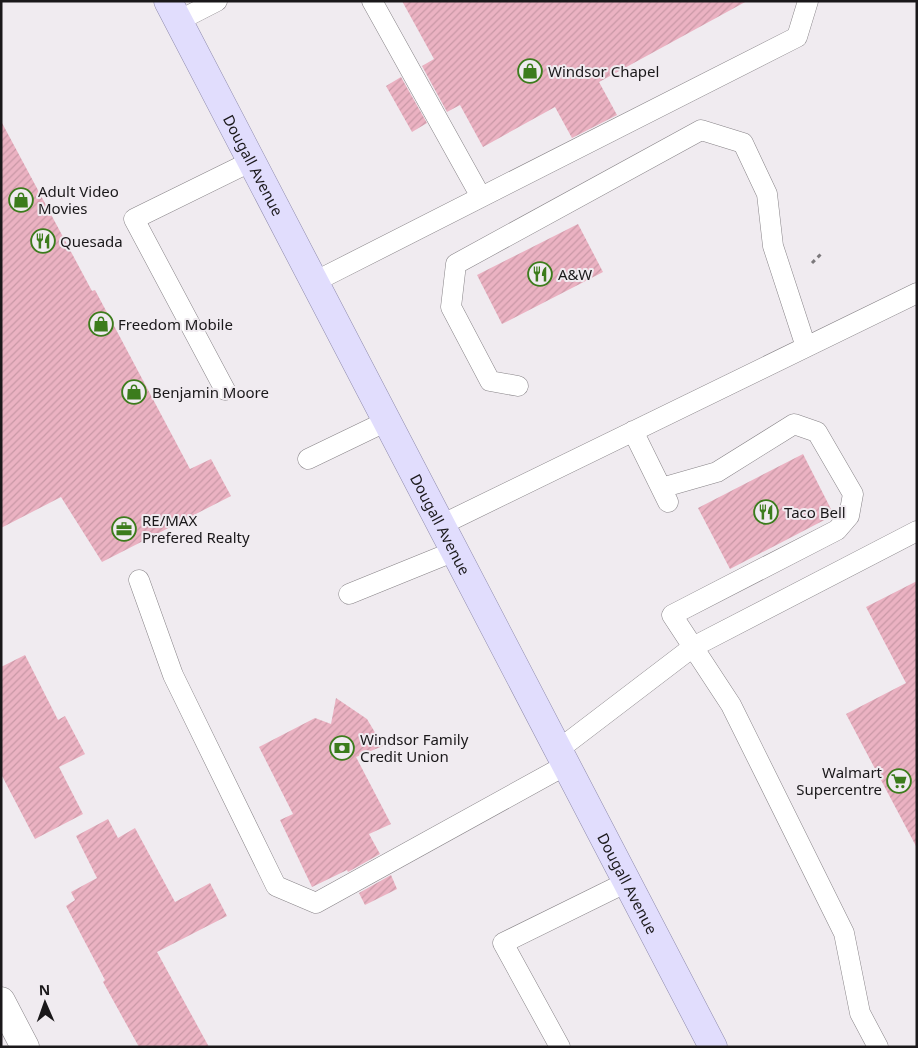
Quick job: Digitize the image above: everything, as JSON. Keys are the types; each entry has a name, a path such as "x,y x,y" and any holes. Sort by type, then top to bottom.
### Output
{"main road":[{"name":"Dougall Avenue","path":"173,11 713,1047"}],"street":[{"path":"1,1001 25,1047"}],"lane":[{"path":"173,11 217,1"},
{"path":"372,1 481,197"},
{"path":"314,282 797,37 808,1"},
{"path":"518,386 490,381 451,307 456,264 701,130 743,143 766,194 774,246 806,347"},
{"path":"225,390 134,219 252,161"},
{"path":"441,525 917,293"},
{"path":"308,459 387,421"},
{"path":"633,431 665,495 717,472 794,424 817,432 853,494 850,516 837,530 672,615 731,705 844,933 860,1013 878,1047"},
{"path":"139,580 173,675 276,886 316,903 562,758 693,647 917,531"},
{"path":"349,594 455,551"},
{"path":"560,1047 503,944 627,882"}],"path":[{"path":"808,267 821,254"}],"building":[{"name":"Windsor Chapel","path":"402,1 747,1 599,82 617,115 572,138 555,107 483,147 460,105 447,112 422,66 434,59"},
{"path":"401,77 427,123 412,132 386,86"},
{"path":"1,121 92,291 95,290 190,469 211,459 231,496 102,562 61,497 1,528"},
{"name":"A&W","path":"578,224 603,272 502,324 477,275"},
{"name":"Taco Bell","path":"803,454 834,515 730,569 698,508"},
{"name":"Walmart Supercentre","path":"917,581 917,848 846,714 906,683 866,607"},
{"path":"25,655 58,720 65,716 85,754 59,767 83,814 35,839 1,774 1,667"},
{"path":"336,698 367,719 383,746 356,757 391,824 369,834 380,854 348,872 347,870 312,887 280,820 293,814 259,747 315,718 331,724"},
{"path":"108,819 118,838 135,828 175,902 210,883 227,916 157,952 209,1047 139,1047 103,982 105,980 66,906 75,900 71,892 97,878 76,836"},
{"path":"391,875 397,889 365,905 359,893"}],"place":[{"name":"Windsor Chapel","path":"530,71"},
{"name":"Adult Video Movies","path":"21,200"},
{"name":"Quesada","path":"43,241"},
{"name":"A&W","path":"540,274"},
{"name":"Freedom Mobile","path":"101,324"},
{"name":"Benjamin Moore","path":"134,392"},
{"name":"Taco Bell","path":"766,512"},
{"name":"RE/MAX Prefered Realty","path":"124,529"},
{"name":"Windsor Family Credit Union","path":"342,748"},
{"name":"Walmart Supercentre","path":"899,781"}]}
